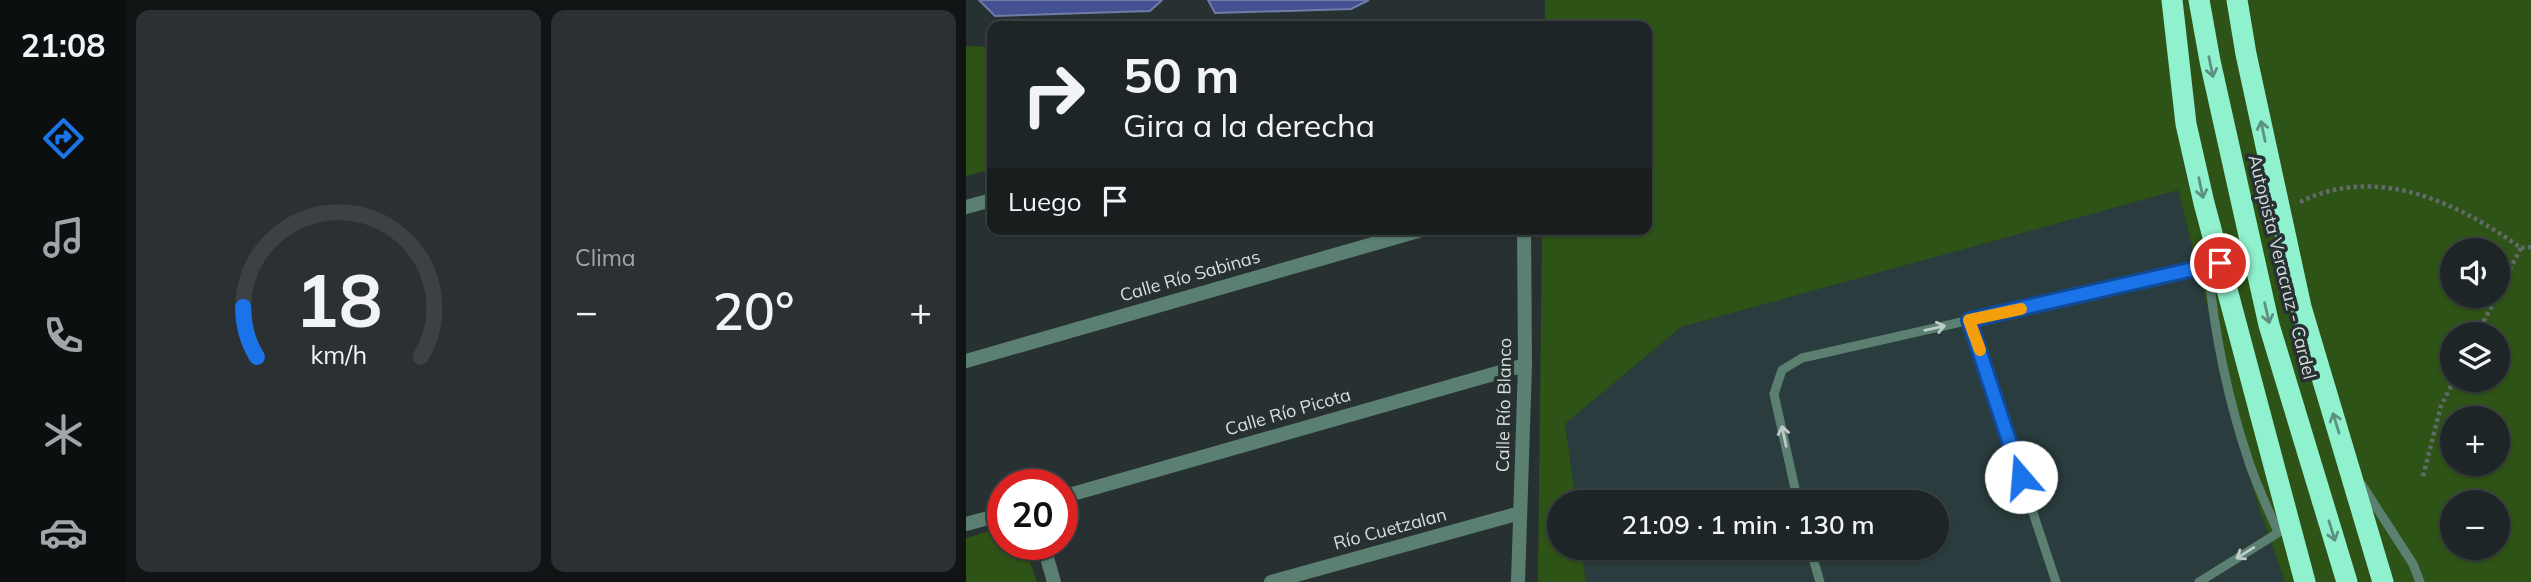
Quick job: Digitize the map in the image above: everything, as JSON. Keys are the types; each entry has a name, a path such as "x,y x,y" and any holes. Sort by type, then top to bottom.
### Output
{"highway":[{"path":"2172,0 2186,124 2204,203 2214,264 2285,528 2305,582"},
{"name":"Autopista Veracruz - Cardel","path":"2199,0 2210,61 2270,325 2347,582"},
{"name":"Autopista Veracruz - Cardel","path":"2237,0 2246,54 2301,307 2383,582"}],"street":[{"path":"966,207 987,201"},
{"name":"Calle Río Sabinas","path":"966,361 1404,235"},
{"name":"Calle Río Blanco","path":"1518,582 1525,365 1524,235"},
{"name":"Calle Río Picota","path":"1078,492 1525,365"},
{"name":"Río Cuetzalan","path":"1271,582 1520,513"},
{"path":"966,524 987,518"},
{"path":"1048,560 1055,582"}],"lane":[{"path":"1795,490 1774,394 1782,370 1801,358 2214,264"},
{"path":"1969,320 2056,582"},
{"path":"2348,463 2413,564 2420,582"},
{"path":"2199,582 2285,528"},
{"path":"1814,560 1821,582"}],"path":[{"path":"2280,212 2317,194 2334,190 2371,186 2390,188 2453,206 2521,247 2531,247"},
{"path":"2510,269 2521,247"},
{"path":"2423,476 2441,406 2448,392"}],"shaded area":[{"path":"2178,189 2254,493 2285,582 1586,582 1583,560 1949,560 1949,490 1574,490 1565,424 1681,327"}],"green space":[{"path":"1545,0 2531,0 2531,582 2285,582 2254,493 2178,190 1681,327 1565,424 1574,490 1547,490 1547,560 1583,560 1586,582 1538,582 1542,235 1652,235 1652,21 1545,21"},
{"path":"966,46 987,47 987,170 966,176"},
{"path":"987,532 987,560 1029,560 1037,582 966,582 966,538"}],"water":[{"path":"979,0 1162,0 1150,11 995,16"},
{"path":"1208,0 1369,0 1351,9 1215,13"}],"slow traffic":[{"path":"1980,350 1969,320 2021,309"}],"route":[{"path":"2021,477 1969,320 2220,263"}]}
